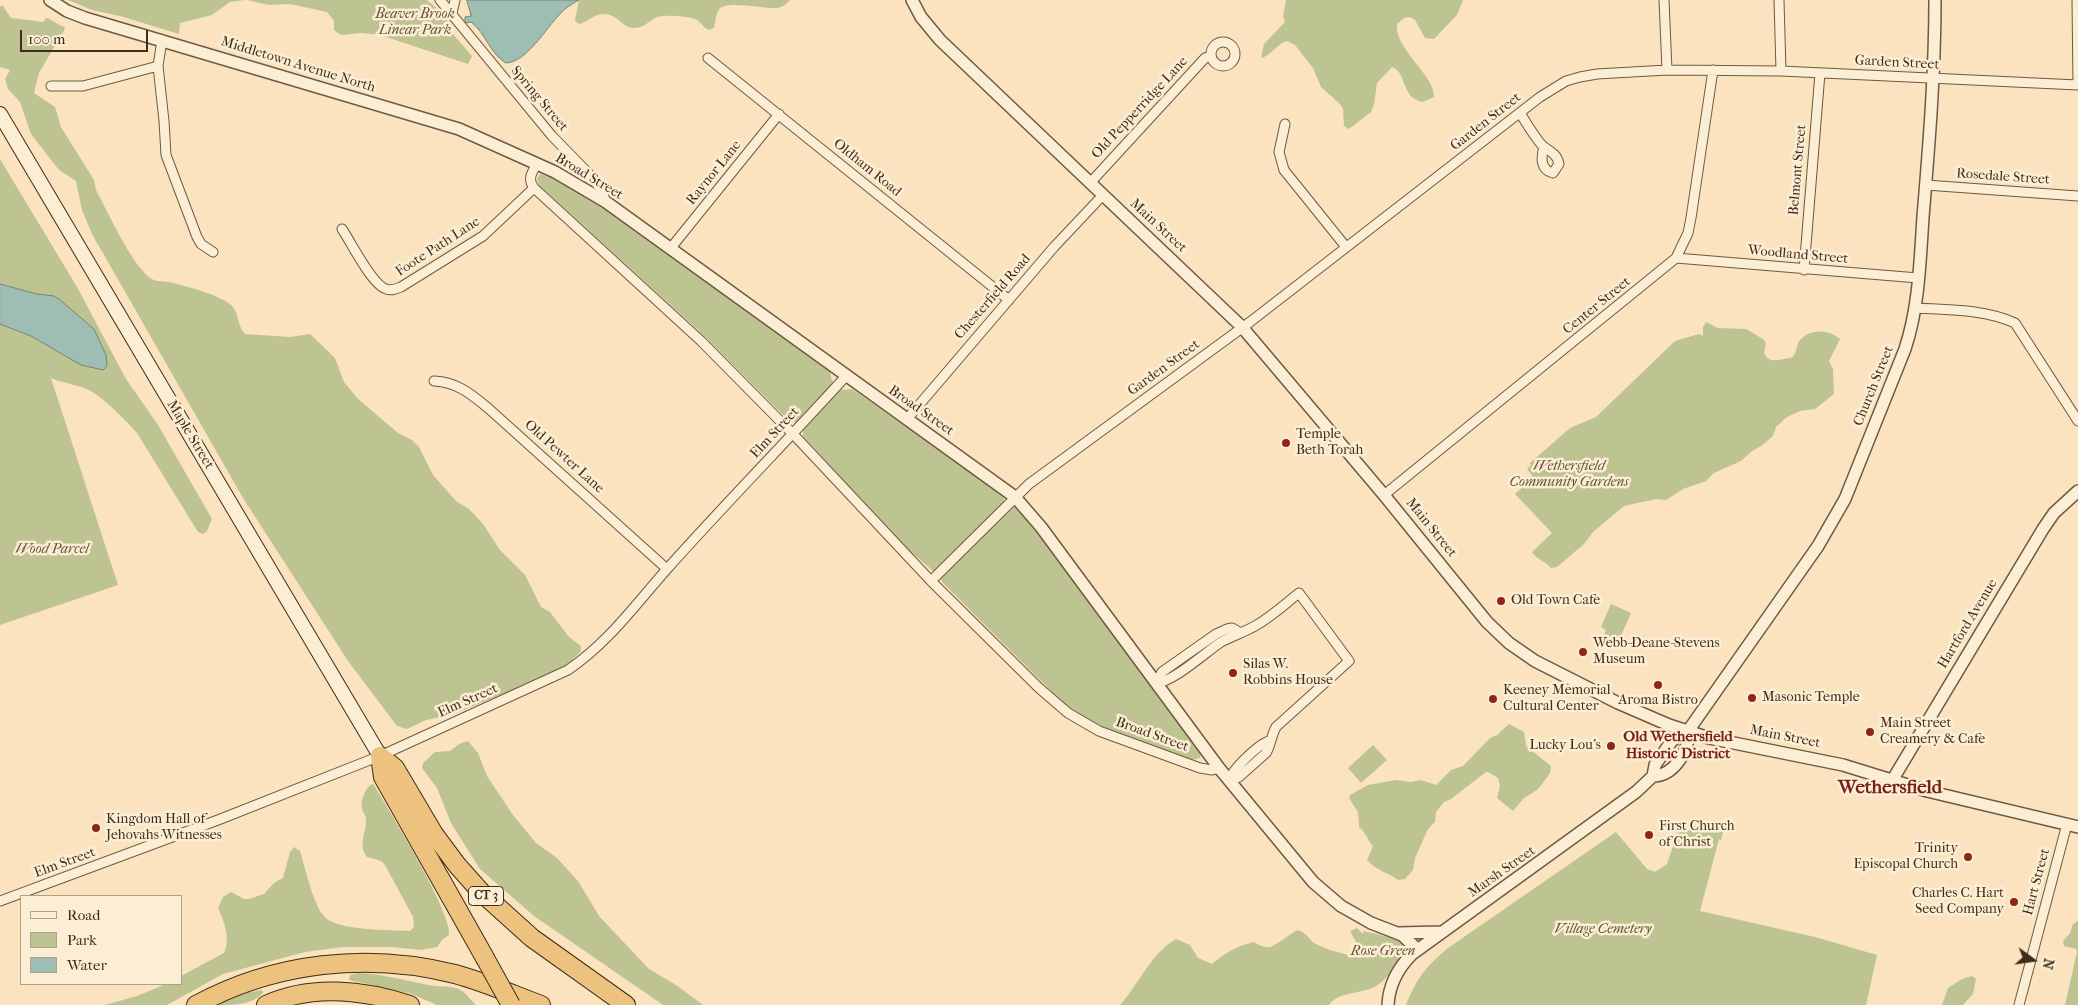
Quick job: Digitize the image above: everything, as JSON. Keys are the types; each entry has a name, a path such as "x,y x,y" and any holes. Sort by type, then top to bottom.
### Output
{"highway":[{"name":"CT 3","path":"380,756 383,777 511,1005"},
{"name":"CT 3","path":"380,756 395,768 434,834 457,865 481,892 532,938 626,1005"},
{"path":"196,1005 232,988 274,974 310,966 366,962 405,965 456,974 541,1005"},
{"path":"266,1005 297,995 331,992 370,996 410,1005"},
{"path":"608,992 640,1005"}],"main road":[{"name":"Maple Street","path":"0,114 380,756"}],"street":[{"name":"Middletown Avenue North","path":"50,0 67,11 85,18 441,123 473,134 537,164"},
{"name":"Spring Street","path":"440,0 452,13 474,44 552,136 591,176 601,190 606,202"},
{"path":"452,13 455,0"},
{"name":"Main Street","path":"912,0 930,29 1242,327 1384,494 1488,622 1509,643 1536,661 1594,692 1637,712 1688,732 1709,738 1828,761 1936,793 2073,826"},
{"path":"1664,0 1667,70"},
{"path":"1779,0 1781,71"},
{"name":"Church Street","path":"1688,732 1818,546 1837,515 1905,349 1915,308 1926,185 1934,79 1935,0"},
{"path":"2077,0 2078,84"},
{"path":"162,40 158,66 166,155 197,237 201,244 213,252"},
{"name":"Old Pepperridge Lane","path":"1091,182 1205,58 1211,56"},
{"name":"Oldham Road","path":"708,58 1009,300"},
{"path":"51,86 83,86 158,66"},
{"name":"Garden Street","path":"931,580 1015,497 1040,476 1242,327 1553,88 1566,81 1597,74 1667,70 1713,70 1781,71 2078,84"},
{"name":"Center Street","path":"1384,494 1676,258 1688,233 1691,218 1713,70"},
{"name":"Belmont Street","path":"1804,270 1820,73"},
{"path":"1520,113 1544,147"},
{"name":"Raynor Lane","path":"670,249 779,114"},
{"path":"1285,124 1279,152 1284,170 1346,247"},
{"name":"Broad Street","path":"1219,768 1206,769 1187,764 1116,738 1081,721 1039,688 931,580 793,434 701,341 534,188 530,177 537,164 606,202 1015,497 1041,527 1229,781 1302,869 1327,895 1361,918 1408,939 1417,949"},
{"name":"Rosedale Street","path":"1926,185 2078,196"},
{"name":"Foote Path Lane","path":"342,229 376,282 386,290 394,290 401,288 468,246 496,224 534,188"},
{"name":"Chesterfield Road","path":"907,419 1054,246 1103,195"},
{"name":"Woodland Street","path":"1676,258 1918,278"},
{"path":"1915,308 1984,313 2001,316 2015,323 2078,421"},
{"name":"Elm Street","path":"0,901 218,820 380,756 568,670 585,659 615,630 667,570 846,376"},
{"name":"Old Pewter Lane","path":"434,381 459,386 488,408 667,570"},
{"name":"Hartford Avenue","path":"1893,779 2043,529 2058,509 2078,491"},
{"path":"1156,683 1168,680 1221,643 1236,636 1239,632 1256,625 1299,593 1349,661 1282,720 1269,741 1269,749 1266,753 1239,778 1229,781"},
{"name":"Marsh Street","path":"1388,1005 1389,993 1395,975 1402,964 1417,949 1582,832 1636,792 1653,776 1665,774 1682,756 1687,744 1688,732 1678,735 1671,742 1655,765 1653,776"},
{"name":"Hart Street","path":"2018,1005 2073,826"},
{"path":"1395,932 1441,932"}],"green space":[{"path":"68,0 245,0 230,2 212,15 180,23 179,34 120,16 92,10"},
{"name":"Beaver Brook Linear Park","path":"247,0 427,0 442,13 451,25 452,33 472,56 468,64 380,35 362,33 341,35 334,30 334,21 327,12 290,4 269,5"},
{"path":"579,0 790,0 777,8 738,5 724,6 718,11 714,28 709,30 697,20 676,16 655,18 645,25 636,28 626,26 613,16 603,14 596,15 578,24 575,20"},
{"path":"1286,0 1463,0 1457,15 1434,39 1425,38 1415,20 1410,17 1404,18 1397,24 1402,43 1428,80 1433,89 1434,97 1423,102 1416,100 1407,91 1400,74 1392,67 1377,83 1371,112 1349,129 1344,126 1343,109 1340,104 1321,87 1313,68 1295,45 1287,41 1261,58 1264,44 1285,22 1283,16"},
{"path":"0,6 3,6 11,18 43,22 46,18 65,27 63,33 57,36 57,42 39,73 34,93 55,107 61,127 94,180 96,190 120,237 142,271 155,280 193,288 228,303 235,310 245,334 290,337 310,334 335,358 344,382 358,399 398,433 412,440 419,447 433,475 456,501 469,509 483,524 500,550 525,575 541,607 550,612 569,637 581,646 581,651 566,666 538,680 451,715 426,720 407,729 397,726 348,661 243,498 92,234 82,210 76,181 59,170 31,134 20,102 8,89 5,79 10,70 0,67"},
{"name":"Wood Parcel","path":"0,159 77,287 126,379 158,425 212,519 207,531 203,534 198,532 137,433 126,421 92,392 82,387 51,378 118,585 0,625"},
{"path":"540,174 557,180 626,222 830,372 832,381 843,390 852,389 1004,496 1004,503 1020,510 1201,754 1200,758 1192,760 1140,743 1092,723 1063,703 881,521 803,436 803,430 790,418 783,415 698,330 539,185 537,179"},
{"name":"Wethersfield Community Gardens","path":"1706,322 1718,328 1746,329 1763,339 1766,343 1764,353 1772,360 1792,357 1804,336 1814,332 1830,333 1840,339 1829,361 1833,369 1834,394 1815,409 1800,411 1787,417 1776,427 1773,436 1761,446 1741,461 1714,473 1706,481 1683,489 1666,500 1656,499 1624,506 1593,532 1584,544 1557,567 1551,568 1532,552 1552,533 1515,494 1533,477 1527,469 1531,465 1530,463 1570,428 1596,417 1675,341 1699,334 1703,336 1703,327"},
{"path":"1611,604 1631,613 1616,647 1602,640 1606,630 1601,627"},
{"path":"1509,724 1524,732 1526,746 1551,766 1550,773 1537,790 1524,798 1513,811 1497,798 1500,786 1498,778 1486,772 1451,799 1444,802 1436,812 1435,822 1428,829 1415,858 1413,870 1405,879 1398,880 1375,867 1367,860 1373,846 1359,827 1358,812 1349,798 1350,795 1368,785 1396,780 1411,782 1421,780 1436,785 1451,770 1463,766 1490,738 1497,735"},
{"path":"468,741 478,753 487,776 513,815 536,843 557,858 578,881 599,916 649,969 676,985 703,1005 663,1005 534,916 480,869 451,823 437,788 422,768 423,763 435,752 450,751 459,744"},
{"path":"1373,745 1387,760 1361,783 1348,768"},
{"path":"374,785 405,837 441,906 448,924 449,935 437,947 421,950 391,947 343,947 305,952 223,974 167,1005 105,1005 137,996 164,985 182,985 182,975 224,953 227,936 218,908 223,897 231,892 244,899 264,894 274,883 283,878 290,852 294,847 300,851 316,903 324,916 330,921 340,925 364,929 410,931 414,927 413,917 385,865 381,861 367,857 364,852 363,843 366,819 362,809 362,802 370,786"},
{"name":"Village Cemetery","path":"1681,823 1723,832 1721,840 1719,839 1700,911 1815,937 1877,955 1866,1005 1406,1005 1423,973 1448,948 1616,832 1647,869 1655,872 1667,864"},
{"path":"2078,921 2078,1005 2065,1005 2077,952 2076,949 2064,946 2063,941 2070,933 2073,924"},
{"name":"Rose Green","path":"1357,928 1363,934 1364,931 1400,940 1404,943 1407,952 1388,976 1379,984 1369,989 1339,997 1329,1005 1120,1005 1152,960 1176,939 1190,945 1198,958 1212,964 1241,946 1253,942 1269,947 1298,930 1306,934 1317,945 1349,955 1353,952 1356,942 1350,931"},
{"path":"358,973 459,989 476,1005 437,1005 412,994 349,980 350,975"},
{"path":"1972,976 1976,979 1973,994 1963,1005 1942,1005 1948,988 1962,979"},
{"path":"262,990 263,993 248,1002 217,1005 249,992"}],"water":[{"name":"Beaver Brook Linear Park","path":"467,0 579,0 562,12 529,51 514,61 506,63 500,59 476,26 471,22 465,23 465,17 471,16"},
{"path":"0,284 37,294 54,296 59,299 94,329 106,355 107,366 103,370 81,365 31,336 0,324"}],"place":[{"name":"Temple Beth Torah","path":"1286,443"},
{"name":"Old Town Cafe","path":"1501,601"},
{"name":"Webb-Deane-Stevens Museum","path":"1583,652"},
{"name":"Silas W. Robbins House","path":"1233,673"},
{"name":"Aroma Bistro","path":"1658,685"},
{"name":"Masonic Temple","path":"1752,698"},
{"name":"Keeney Memorial Cultural Center","path":"1493,699"},
{"name":"Main Street Creamery & Cafe","path":"1870,732"},
{"name":"Lucky Lou's","path":"1611,746"},
{"name":"Kingdom Hall of Jehovahs Witnesses","path":"96,828"},
{"name":"First Church of Christ","path":"1649,835"},
{"name":"Trinity Episcopal Church","path":"1968,857"},
{"name":"Charles C. Hart Seed Company","path":"2014,902"}],"district":[{"name":"Old Wethersfield Historic District","path":"1678,746"},
{"name":"Wethersfield","path":"1890,788"}]}
